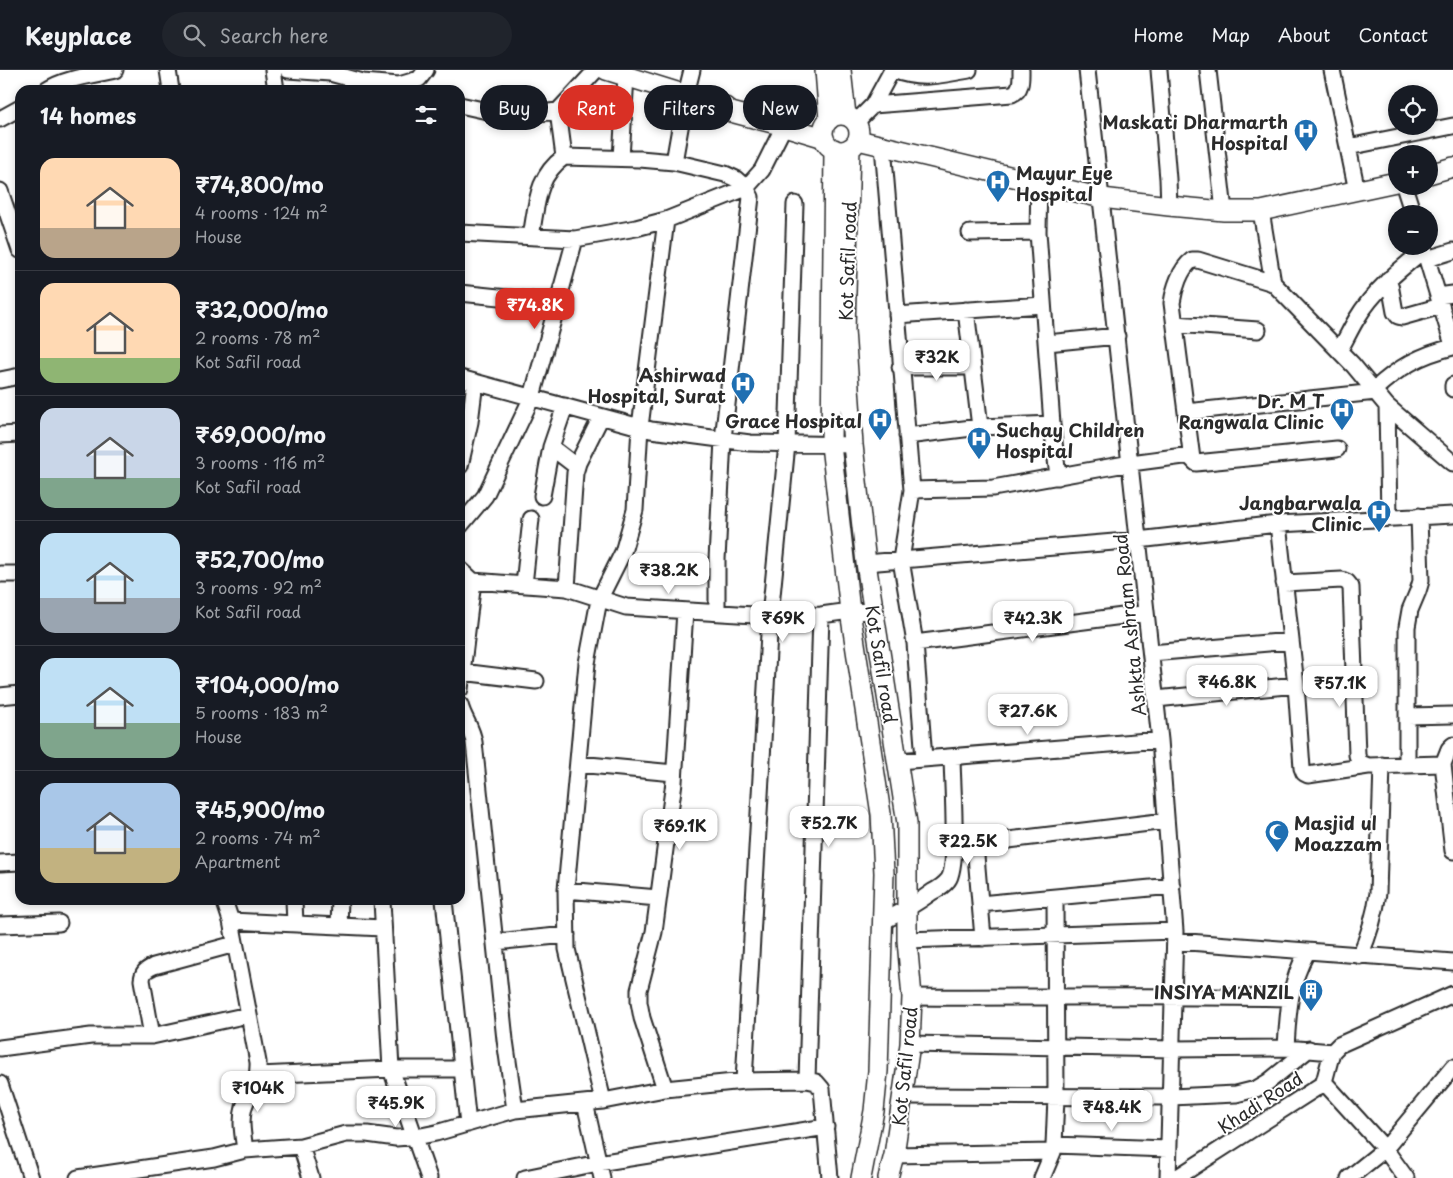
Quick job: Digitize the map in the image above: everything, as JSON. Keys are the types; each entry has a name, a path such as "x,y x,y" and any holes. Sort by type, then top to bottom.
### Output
{"main road":[{"path":"606,70 626,76 646,76 666,85"},
{"name":"Kot Safil road","path":"824,70 840,132 845,330 853,445 873,612 907,823 907,940 912,997 910,1044 894,1154 888,1178"},
{"name":"Kot Safil road","path":"841,70 831,445 850,611 881,814 884,873 878,1071 874,1111 861,1178"},
{"path":"733,105 840,132 883,146 1039,181 1102,198 1224,211 1261,211 1388,184"},
{"path":"817,130 840,132"},
{"path":"1438,171 1453,167"}],"street":[{"path":"58,85 115,70"},
{"path":"168,70 170,85"},
{"path":"272,70 275,85"},
{"path":"288,70 330,73 383,85"},
{"path":"409,85 420,79 426,70"},
{"path":"582,85 596,70"},
{"path":"688,85 692,70"},
{"path":"840,132 873,105 893,70 908,76 924,77 969,70"},
{"path":"873,105 1012,94 1016,93 1019,88 1021,70"},
{"name":"Ashkta Ashram Road","path":"1087,70 1156,699 1172,886 1175,936 1168,1178"},
{"path":"1159,70 1169,206"},
{"path":"1208,70 1224,211"},
{"path":"1332,70 1357,191"},
{"path":"621,158 626,76"},
{"path":"465,106 510,116 558,112"},
{"path":"0,119 15,111"},
{"path":"1348,147 1453,126"},
{"path":"560,130 564,157"},
{"path":"674,162 680,130"},
{"path":"465,233 575,239 636,228 666,220 746,188 762,170 782,130"},
{"path":"883,146 900,367 912,490 901,560 915,644 924,759"},
{"path":"530,236 544,178 554,165 564,157 621,158 674,162 725,174 736,179 746,188 751,196 752,204 722,439 716,560 717,613"},
{"path":"1039,181 1038,232 1052,424 1058,477"},
{"path":"0,191 15,235"},
{"path":"744,1081 770,616 787,444 795,204"},
{"path":"1261,211 1272,283"},
{"path":"603,1101 567,949 566,890 587,663 599,600 623,552 635,510 640,427 666,220"},
{"path":"970,233 1038,232"},
{"path":"465,520 485,496 532,397 575,239"},
{"path":"1438,252 1453,251"},
{"path":"1340,351 1357,318 1376,293 1389,279 1421,255"},
{"path":"1186,412 1375,391 1391,374 1410,362 1431,352 1453,346 1444,299 1426,255"},
{"path":"1337,449 1193,462 1173,295 1183,270 1192,260 1198,260 1272,283 1340,351 1387,406 1453,463"},
{"path":"1389,279 1395,312 1398,316 1402,317 1444,299"},
{"path":"465,293 558,303"},
{"path":"897,315 1043,305"},
{"path":"966,310 980,427"},
{"path":"1175,324 1258,330"},
{"path":"1046,343 1117,336"},
{"path":"900,367 973,367"},
{"path":"0,380 15,377"},
{"path":"465,379 651,430 750,443 853,445"},
{"path":"465,421 475,382"},
{"path":"1453,384 1453,389"},
{"path":"542,496 550,447 565,406"},
{"path":"1387,406 1389,518"},
{"path":"567,588 574,483 577,467 601,417"},
{"path":"907,436 980,427 1052,424"},
{"path":"0,435 15,434"},
{"path":"550,447 577,467"},
{"path":"912,490 982,489 1131,463 1191,455"},
{"path":"866,562 1138,540 1278,524 1453,515"},
{"path":"1407,765 1407,627 1410,610 1421,581 1420,516"},
{"path":"524,585 532,519"},
{"path":"1278,524 1304,773 1308,775 1375,766 1443,764"},
{"path":"0,574 15,574"},
{"path":"465,574 473,581 567,588 599,600 626,607 770,616 821,615 850,611 873,612"},
{"path":"1284,583 1342,580 1348,582 1350,587 1357,756 1359,762 1375,766"},
{"path":"465,647 473,581"},
{"path":"665,1089 642,1018 639,990 653,940 674,774 685,611"},
{"path":"915,644 1146,613"},
{"path":"807,1080 821,615"},
{"path":"1151,653 1291,641"},
{"path":"465,672 536,681"},
{"path":"1156,699 1296,685"},
{"path":"0,696 15,694"},
{"path":"1407,716 1453,715"},
{"path":"465,717 471,727 474,742 505,1040 515,1110"},
{"path":"898,762 1160,740"},
{"path":"1453,745 1449,749 1443,764 1453,851"},
{"path":"882,922 907,910 948,880 951,874 954,844 952,757"},
{"path":"578,764 674,774"},
{"path":"1360,956 1375,914 1377,900 1375,766"},
{"path":"954,844 975,844 1166,821"},
{"path":"975,844 983,938"},
{"path":"0,863 15,862"},
{"path":"980,904 1172,886"},
{"path":"566,890 658,898"},
{"path":"1042,1178 1054,1148 1056,1097 1055,898"},
{"path":"226,905 231,921 248,1015 257,1052 258,1075 242,1117 245,1150"},
{"path":"294,905 295,924"},
{"path":"339,926 340,905"},
{"path":"382,905 391,1069 429,1178"},
{"path":"445,905 468,1124"},
{"path":"231,921 383,928"},
{"path":"0,925 59,922"},
{"path":"495,942 567,935"},
{"path":"907,940 1055,935 1175,936 1307,952 1453,962"},
{"path":"152,1036 142,980 146,970 154,966 235,944"},
{"path":"1286,1048 1289,998 1307,952"},
{"path":"910,1044 1173,1049 1286,1048 1332,1052 1339,1045 1453,994"},
{"path":"912,997 1055,998 1173,996 1289,998"},
{"path":"0,1048 91,1036 152,1036 248,1015"},
{"path":"902,1096 1171,1097 1246,1093 1268,1082 1309,1049"},
{"name":"Khadi Road","path":"1176,1178 1309,1094 1324,1082 1332,1052"},
{"path":"1349,1178 1385,1148 1453,1067"},
{"path":"258,1075 391,1069 462,1069"},
{"path":"78,1178 124,1174 214,1158 245,1150 302,1146 337,1136 356,1134 396,1138 436,1133 515,1110 603,1101 665,1089 744,1081 807,1080 816,1082 822,1089 830,1178"},
{"path":"1324,1082 1385,1148 1406,1178"},
{"path":"0,1084 32,1178"},
{"path":"586,1103 602,1178"},
{"path":"525,1178 598,1163 826,1127"},
{"path":"302,1146 311,1178"},
{"path":"894,1154 1054,1148 1168,1149"}],"place":[{"name":"Maskati Dharmarth Hospital","path":"1306,152"},
{"name":"Mayur Eye Hospital","path":"998,203"},
{"name":"Ashirwad Hospital, Surat","path":"743,405"},
{"name":"Dr. M T Rangwala Clinic","path":"1342,431"},
{"name":"Grace Hospital","path":"880,441"},
{"name":"Suchay Children Hospital","path":"979,460"},
{"name":"Jangbarwala Clinic","path":"1379,533"},
{"name":"Masjid ul Moazzam","path":"1277,853"},
{"name":"INSIYA MANZIL","path":"1311,1012"}]}
